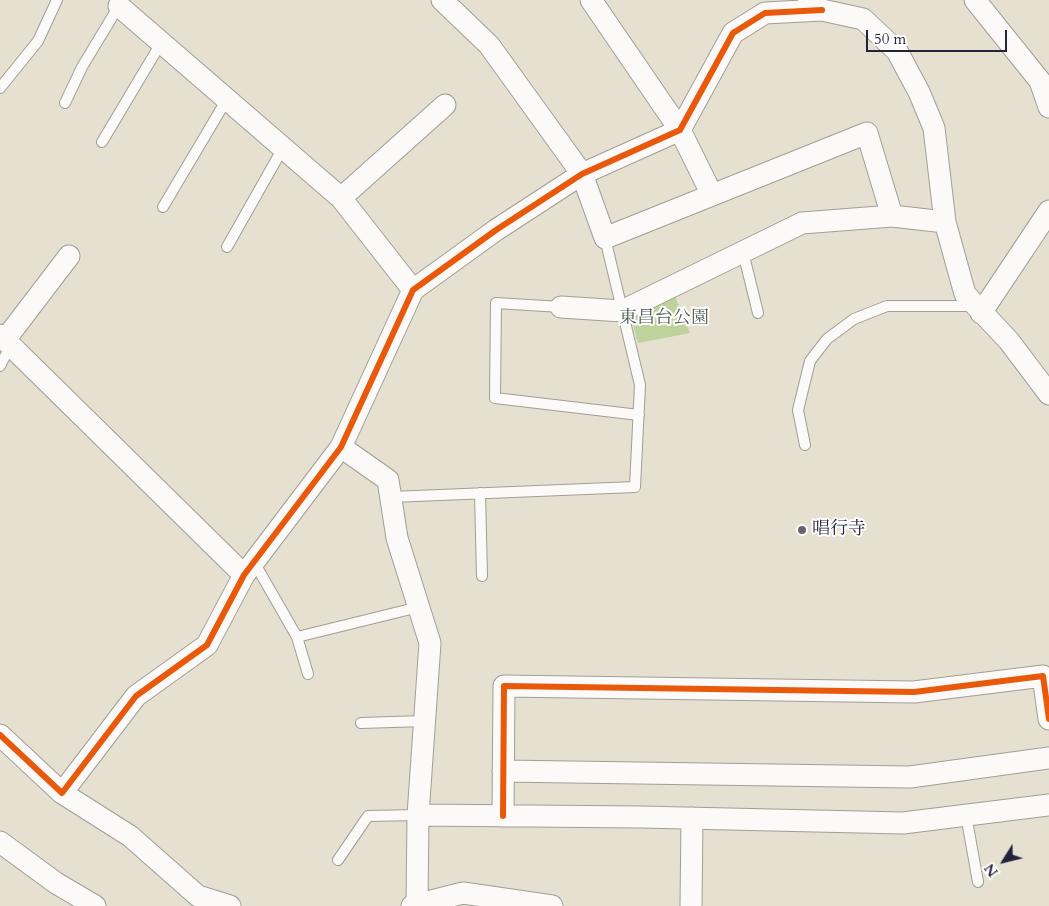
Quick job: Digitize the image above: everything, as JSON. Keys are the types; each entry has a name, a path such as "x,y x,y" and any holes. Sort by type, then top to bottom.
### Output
{"street":[{"path":"442,0 489,45 582,174 605,238 867,133 892,216"},
{"path":"592,0 680,130 712,195"},
{"path":"800,0 822,10 864,19 897,51 920,92 934,128 945,222 965,294 1008,341 1049,394"},
{"path":"975,0 1040,81 1049,107"},
{"path":"118,2 162,43 341,198 412,290"},
{"path":"62,793 136,696 207,645 249,568 341,446 412,290 496,230 582,174 680,130 733,33 765,13 822,10"},
{"path":"341,198 445,105"},
{"path":"978,309 1049,211"},
{"path":"561,307 622,311 802,223 892,216 945,222"},
{"path":"69,256 6,340 249,568"},
{"path":"341,446 388,480 398,538 430,643 414,905 463,893 552,906"},
{"path":"503,816 504,686 914,692 1043,676 1049,718"},
{"path":"0,735 62,793 130,836 198,896 230,906"},
{"path":"504,772 910,777 1049,758"},
{"path":"418,815 692,818 903,823 1049,805"},
{"path":"691,906 692,818"},
{"path":"0,842 56,883 95,906"}],"lane":[{"path":"0,88 38,41 57,0"},
{"path":"65,103 82,67 118,2"},
{"path":"102,142 162,43"},
{"path":"163,207 227,99"},
{"path":"227,248 283,148"},
{"path":"391,497 635,487 640,385 605,238"},
{"path":"743,252 758,313"},
{"path":"561,307 496,303 495,398 639,416"},
{"path":"805,445 798,410 810,361 827,339 854,319 887,306 978,309"},
{"path":"0,366 6,340"},
{"path":"480,493 482,576"},
{"path":"249,568 297,637 308,674"},
{"path":"297,637 419,607"},
{"path":"361,723 424,721"},
{"path":"338,860 368,816 418,815"},
{"path":"966,815 978,882"}],"green space":[{"name":"東昌台公園","path":"674,294 690,333 638,343 630,315"}],"cycle path":[{"path":"0,735 62,793 136,696 207,645 244,575 341,447 413,290 496,230 582,174 680,130 733,33 765,13 822,10"},
{"path":"503,816 504,686 914,692 1043,676 1049,719"}],"place":[{"name":"唱行寺","path":"802,530"}]}
